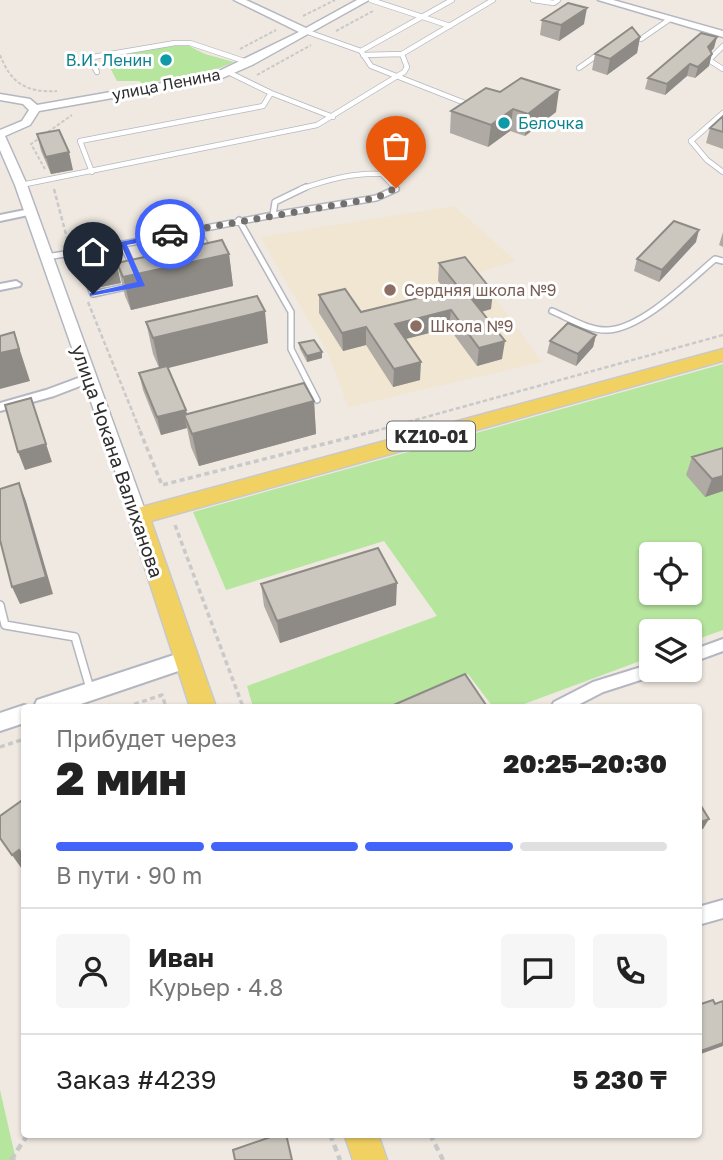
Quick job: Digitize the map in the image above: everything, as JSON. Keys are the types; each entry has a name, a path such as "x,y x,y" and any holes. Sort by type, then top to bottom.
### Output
{"main road":[{"name":"KZ10-01","path":"139,516 723,355"},
{"name":"улица Чокана Валиханова","path":"139,516 202,704"},
{"path":"54,704 186,660"},
{"path":"0,722 21,715"},
{"path":"362,1138 370,1160"}],"street":[{"path":"239,0 305,31"},
{"name":"улица Ленина","path":"35,109 228,72 364,0"},
{"path":"603,0 723,34"},
{"path":"0,97 26,101 35,109 32,119 0,136"},
{"name":"улица Чокана Валиханова","path":"0,136 21,185 139,516"},
{"path":"0,218 30,212"},
{"path":"0,287 16,284"},
{"path":"0,407 50,393 89,378"},
{"path":"702,653 723,645"},
{"path":"565,704 598,687 639,674"},
{"path":"702,915 723,909"}],"lane":[{"path":"372,0 450,26"},
{"path":"362,53 452,0"},
{"path":"305,31 362,53 402,54 493,0"},
{"path":"533,0 554,3 558,0"},
{"path":"621,37 641,39 670,19"},
{"path":"97,72 90,59 137,47 190,43 248,63"},
{"path":"579,68 610,45"},
{"path":"723,46 709,60 723,69"},
{"path":"362,53 368,64 474,107"},
{"path":"21,185 317,125 398,77 407,67 402,54"},
{"path":"228,72 271,93 333,117"},
{"path":"92,172 80,141 263,106 271,93"},
{"path":"723,113 691,141 707,160 723,172"},
{"path":"46,257 239,220 273,215 376,198 396,188 382,174 363,173 286,194 275,202 273,215"},
{"path":"239,220 291,312 291,349 317,400"},
{"path":"196,229 218,264"},
{"path":"122,244 137,274"},
{"path":"77,253 93,294 142,284"},
{"path":"552,311 592,328 610,330 634,323 715,260 723,261"},
{"path":"0,604 3,626 75,637 91,692"}],"path":[{"path":"303,16 335,0"},
{"path":"227,56 276,30"},
{"path":"0,55 9,76 21,85 46,92 66,90"},
{"path":"162,485 280,457 723,335"},
{"path":"175,525 242,704"},
{"path":"135,704 162,695 165,704"},
{"path":"0,747 21,740"},
{"path":"11,1160 25,1138"},
{"path":"332,1138 340,1160"},
{"path":"432,1138 443,1160"}],"shaded area":[{"name":"Сердняя школа №9","path":"454,206 516,261 477,273 542,362 348,407 328,353 260,237"}],"green space":[{"path":"179,41 205,54 234,62 215,70 143,84 139,81 117,81 104,56"},
{"path":"723,364 723,630 702,638 702,619 639,619 639,661 524,704 491,704 468,674 406,704 252,704 247,686 437,616 384,541 226,590 193,512"},
{"path":"0,1090 16,1160 0,1160"}],"building":[{"path":"568,3 587,8 561,25 542,20"},
{"path":"632,27 640,37 610,59 595,54"},
{"path":"701,33 717,37 708,47 712,54 698,67 690,64 667,84 648,78"},
{"path":"521,78 559,90 528,114 513,109 491,125 451,111 486,88 500,92"},
{"path":"723,116 723,132 710,128"},
{"path":"59,130 69,152 46,157 37,134"},
{"path":"674,221 699,230 662,270 637,259"},
{"path":"104,234 117,265 92,270 79,239"},
{"path":"222,240 229,254 123,277 117,263"},
{"path":"465,257 493,292 470,297 505,341 479,348 451,310 395,324 421,362 394,369 366,327 342,333 319,295 345,289 361,312 459,288 439,263"},
{"path":"257,296 265,311 153,338 146,322"},
{"path":"568,323 596,335 578,354 550,341"},
{"path":"14,332 19,349 0,353 0,336"},
{"path":"314,340 322,352 307,356 299,343"},
{"path":"167,366 186,410 157,417 139,373"},
{"path":"304,383 314,401 192,434 184,415"},
{"path":"31,398 46,444 18,452 5,405"},
{"path":"723,448 723,476 712,479 692,457"},
{"path":"19,483 46,577 12,587 0,540 0,489"},
{"path":"378,548 397,583 277,621 261,584"},
{"path":"465,674 485,704 396,704"},
{"path":"21,801 21,853 19,850 12,855 0,838 0,816"},
{"path":"702,808 709,819 702,822"},
{"path":"713,1000 715,1004 723,1001 723,1043 702,1051 702,1004"},
{"path":"268,1138 287,1138 292,1160 235,1160 233,1150"}],"way so far":[{"path":"170,234 239,220 348,204 386,195 396,188"}],"place":[{"name":"В.И. Ленин","path":"166,60"},
{"name":"Белочка","path":"504,123"},
{"name":"Сердняя школа №9","path":"390,290"},
{"name":"Школа №9","path":"416,326"}],"route":[{"path":"93,294 142,284 122,244 170,234"}]}
